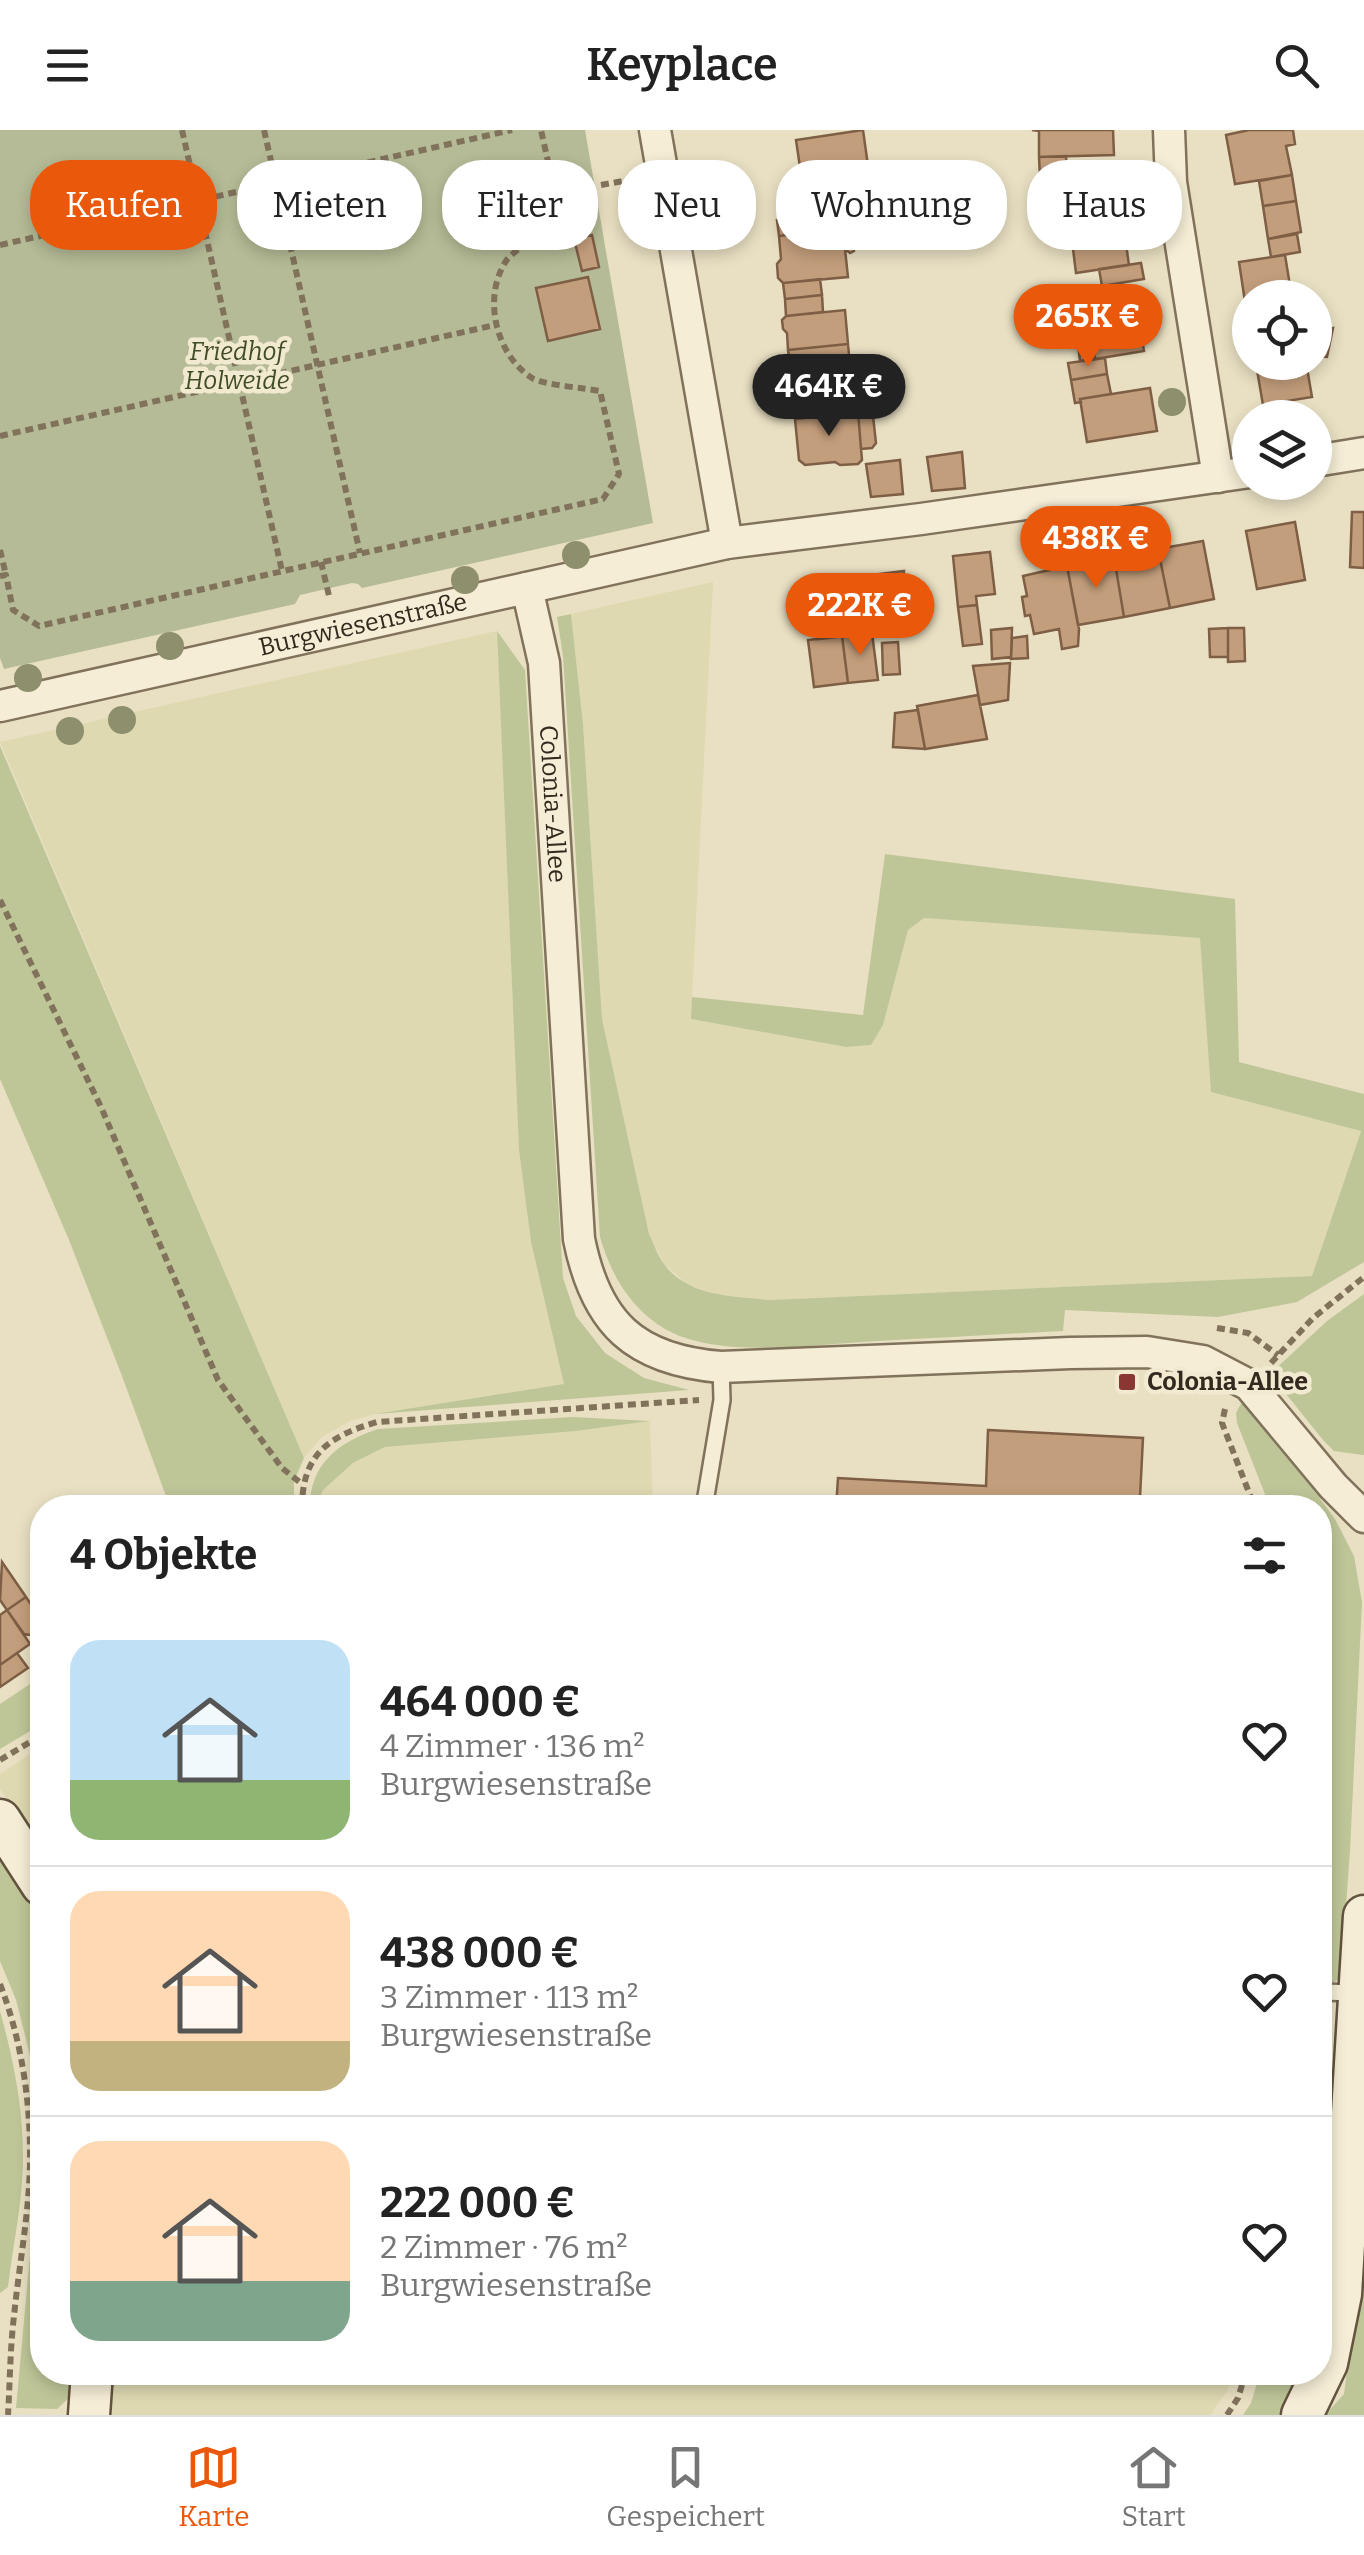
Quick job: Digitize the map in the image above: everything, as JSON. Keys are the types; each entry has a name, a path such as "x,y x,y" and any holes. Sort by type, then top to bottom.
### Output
{"main road":[{"path":"0,1820 30,1866"},
{"path":"1332,2338 1341,2294 1339,1992 1364,1916"},
{"path":"89,2415 91,2385"},
{"path":"1302,2415 1316,2385"}],"street":[{"path":"655,130 727,543"},
{"path":"1169,130 1171,182 1218,477"},
{"path":"1332,458 1364,453"},
{"name":"Burgwiesenstraße","path":"0,706 727,543 1232,475"},
{"name":"Colonia-Allee","path":"527,588 544,663 580,1238 586,1270 599,1302 623,1333 655,1354 693,1365 721,1367 1070,1353 1147,1352 1203,1360 1249,1385 1333,1486 1364,1517"}],"lane":[{"path":"706,1495 722,1400 721,1367"}],"path":[{"path":"182,130 189,160"},
{"path":"264,130 271,160"},
{"path":"378,160 512,130"},
{"path":"0,550 13,610 39,626 603,499 619,474 600,391 534,379 509,356 496,325 494,291 506,259 562,220 541,130"},
{"path":"0,245 30,238"},
{"path":"210,250 282,571"},
{"path":"291,250 360,553"},
{"path":"0,436 496,325"},
{"path":"321,562 327,589"},
{"path":"0,900 101,1107 218,1380 282,1468 302,1484"},
{"path":"1249,1495 1222,1423 1225,1408 1314,1318 1364,1277"},
{"path":"302,1495 302,1484 326,1444 377,1422 672,1400 722,1400"},
{"path":"1214,1401 1225,1408"},
{"path":"0,1760 30,1742"},
{"path":"0,1984 17,2038 29,2117 30,2167 13,2321 8,2415"},
{"path":"0,2318 13,2321"},
{"path":"1227,2415 1242,2385"}],"shaded area":[{"path":"713,582 691,1019 846,1047 870,1045 883,1025 908,930 924,918 1201,938 1211,1092 1361,1130 1312,1276 770,1300 720,1295 688,1285 664,1264 649,1234 602,1019 583,724 571,614"},
{"path":"497,631 519,1150 531,1242 568,1398 375,1414 348,1422 322,1437 304,1458 0,742"},
{"path":"650,1421 653,1495 321,1495 353,1463 385,1447"},
{"path":"30,1754 30,1832 0,1789 0,1774"},
{"path":"108,2385 1229,2385 1210,2415 107,2415"}],"green space":[{"name":"Friedhof Holweide","path":"0,130 585,130 590,160 442,160 442,250 598,250 598,205 653,523 362,588 352,583 300,595 295,604 4,669 0,658"},
{"path":"571,614 583,724 602,1019 649,1234 674,1275 712,1293 770,1300 1312,1276 1361,1131 1211,1092 1200,938 924,918 908,930 883,1025 871,1045 846,1047 691,1019 692,997 863,1015 885,854 1235,899 1239,1062 1364,1094 1364,1262 1297,1302 1218,1317 1065,1310 1063,1331 769,1348 687,1339 653,1321 624,1289 600,1237 563,656 557,617"},
{"path":"497,631 525,670 563,1278 576,1316 605,1353 644,1378 689,1390 375,1414 564,1384 531,1242 519,1150"},
{"path":"0,746 304,1458 294,1481 294,1495 166,1495 69,1240 0,1079"},
{"path":"1364,1294 1363,1455 1334,1451 1270,1374 1327,1321"},
{"path":"1243,1400 1317,1495 1265,1495 1236,1413"},
{"path":"573,1417 650,1421 385,1447 353,1463 321,1495 311,1495 315,1478 329,1456 351,1440 378,1429"},
{"path":"1332,1515 1354,1556 1362,1602 1350,1851 1341,1976 1332,1983"},
{"path":"30,1684 30,1731 0,1749 0,1704"},
{"path":"0,1850 30,1897 30,2056 16,2000 0,1961"},
{"path":"0,2011 17,2087 23,2164 8,2287 0,2293"},
{"path":"1332,2068 1338,2068 1332,2148"},
{"path":"1364,2240 1364,2415 1325,2415 1344,2394"},
{"path":"30,2255 30,2385 72,2385 71,2396 57,2409 16,2408"},
{"path":"1256,2385 1295,2385 1279,2415 1243,2415"}],"building":[{"path":"863,130 867,160 799,160 796,140"},
{"path":"1032,130 1113,130 1114,155 1039,157 1039,131"},
{"path":"1249,130 1293,130 1295,144 1286,146 1292,175 1235,184 1226,135"},
{"path":"1066,156 1066,160 1039,160"},
{"path":"1292,175 1296,201 1263,206 1259,181"},
{"path":"1296,201 1301,232 1268,239 1263,206"},
{"path":"1297,234 1300,252 1271,257 1268,239"},
{"path":"577,250 595,250 599,267 582,271"},
{"path":"780,250 845,250 848,277 783,283 778,278 777,264"},
{"path":"1073,250 1127,250 1129,265 1076,273"},
{"path":"1285,255 1289,280 1242,280 1239,262"},
{"path":"1141,263 1144,279 1102,286 1099,269"},
{"path":"588,277 600,329 548,341 536,288"},
{"path":"820,279 822,295 785,299 783,283"},
{"path":"1123,283 1126,300 1091,305 1089,289"},
{"path":"822,295 823,312 786,316 785,299"},
{"path":"1135,298 1144,351 1095,359 1086,306"},
{"path":"1086,306 1091,334 1073,339 1069,309"},
{"path":"845,310 848,344 788,350 782,320 786,316"},
{"path":"1091,334 1095,358 1080,361 1077,336"},
{"path":"848,344 851,376 792,382 788,350"},
{"path":"1105,358 1107,374 1071,380 1068,363"},
{"path":"1107,374 1111,394 1075,403 1071,380"},
{"path":"851,376 853,393 865,396 867,411 795,419 793,405 789,403 788,387 792,382"},
{"path":"1259,380 1309,380 1312,397 1262,400"},
{"path":"1150,388 1157,431 1087,442 1080,399"},
{"path":"867,411 873,416 876,443 872,448 861,449 858,412"},
{"path":"858,412 862,460 858,464 805,465 799,460 795,419"},
{"path":"962,452 965,488 932,491 927,457"},
{"path":"900,460 903,494 871,497 866,464"},
{"path":"1352,512 1364,512 1364,568 1350,567"},
{"path":"1295,522 1305,580 1257,589 1246,531"},
{"path":"1203,541 1214,599 1170,608 1158,549"},
{"path":"1158,549 1170,608 1124,617 1114,557"},
{"path":"990,552 995,594 976,596 977,605 958,607 953,556"},
{"path":"1114,557 1124,617 1078,625 1067,566"},
{"path":"1067,566 1079,629 1078,646 1062,649 1059,629 1034,634 1030,615 1025,616 1023,576"},
{"path":"904,571 901,609 877,612 876,605 869,605 863,576"},
{"path":"867,590 872,633 818,639 813,597"},
{"path":"977,605 982,644 963,646 958,607"},
{"path":"1012,628 1011,657 992,659 991,630"},
{"path":"1228,628 1244,628 1245,661 1228,662"},
{"path":"1228,628 1228,657 1210,657 1209,629"},
{"path":"872,633 878,680 848,683 842,636"},
{"path":"842,636 848,683 814,687 808,640"},
{"path":"1027,636 1028,658 1011,659 1012,638"},
{"path":"898,642 900,674 883,675 882,643"},
{"path":"1010,663 1008,700 980,705 973,666"},
{"path":"978,695 987,739 925,749 917,706"},
{"path":"918,710 925,749 893,747 895,713"},
{"path":"988,1430 1143,1438 1140,1495 837,1495 838,1478 986,1486"},
{"path":"2,1562 26,1597 7,1610 0,1600"},
{"path":"26,1597 30,1603 30,1635 24,1634 7,1610"},
{"path":"7,1610 30,1644 0,1665 0,1615"},
{"path":"17,1653 28,1668 0,1687 0,1665"}],"place":[{"name":"Colonia-Allee","path":"1127,1382"}]}
